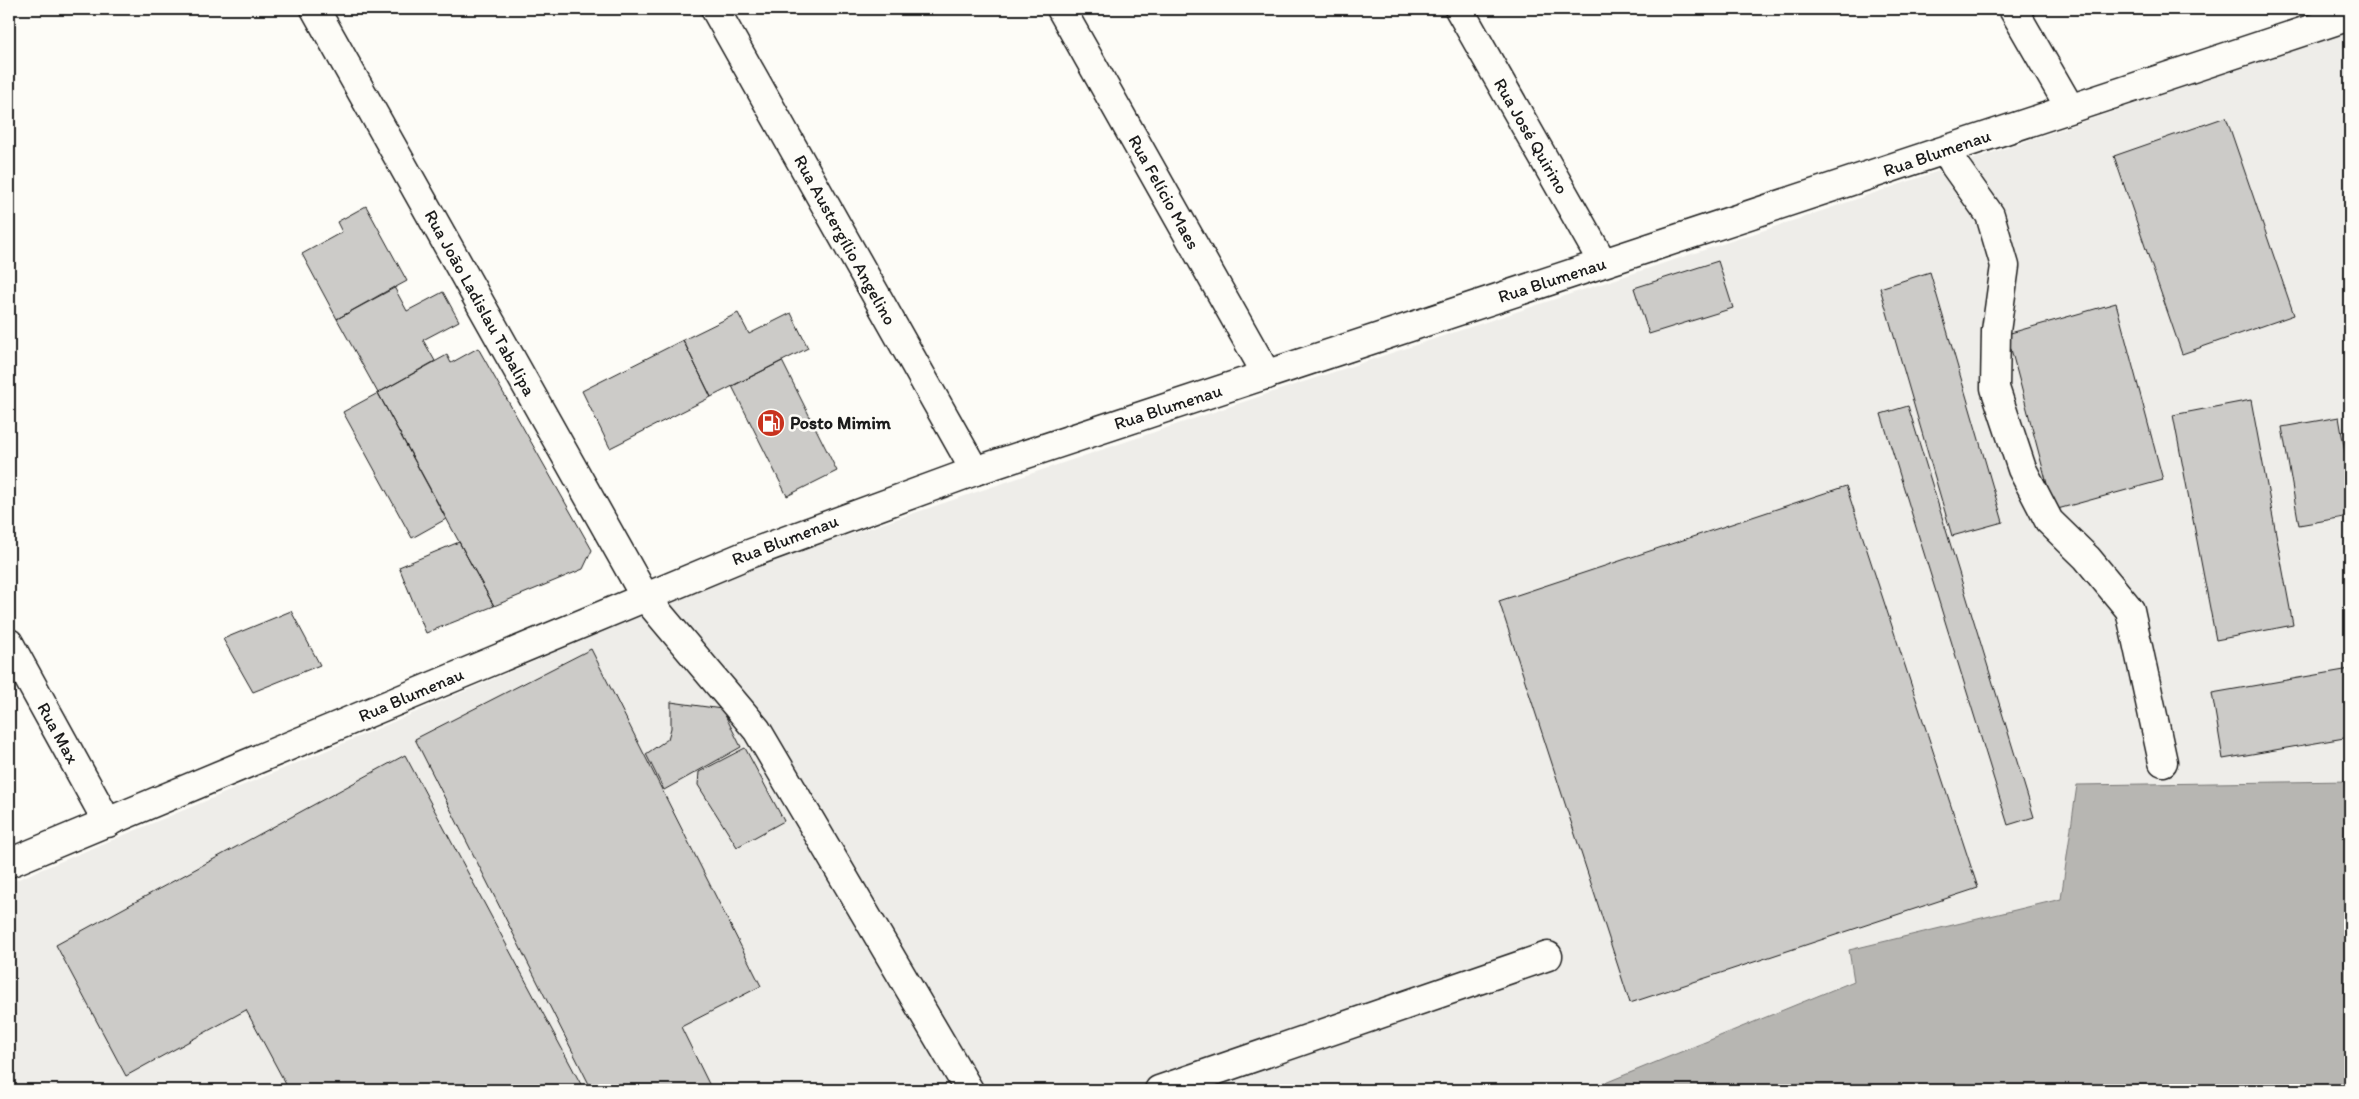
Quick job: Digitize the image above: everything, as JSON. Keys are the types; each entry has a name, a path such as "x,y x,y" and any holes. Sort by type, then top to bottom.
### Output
{"main road":[{"name":"Rua João Ladislau Tabalipa","path":"315,9 645,597 757,730 969,1090"},
{"name":"Rua Austergílio Angelino","path":"715,9 975,471"},
{"name":"Rua Felício Maes","path":"1061,9 1267,374"},
{"name":"Rua José Quirino","path":"1459,9 1603,263"},
{"path":"2013,9 2070,108"},
{"name":"Rua Blumenau","path":"9,863 749,554 975,471 2350,16"},
{"path":"1947,150 1955,166 1990,215 2005,266 1996,331 1995,388 2022,468 2049,521 2088,558 2130,610 2163,762"},
{"name":"Rua Max","path":"9,643 108,823"},
{"path":"1159,1090 1548,956"}],"shaded area":[{"path":"2350,31 2350,781 2077,785 2061,899 1849,950 1854,980 1588,1090 9,1090 9,883 309,758 757,566 1276,391 1801,218"},
{"path":"2350,781 2350,1090 1588,1090 1854,981 1849,950 2061,899 2077,785"}],"building":[{"path":"2226,117 2294,315 2182,354 2114,156"},
{"path":"366,206 407,281 337,319 302,254 342,232 337,222"},
{"path":"1718,261 1733,308 1649,334 1634,288"},
{"path":"1930,272 2003,522 1952,536 1880,288"},
{"path":"394,287 407,311 443,292 459,321 423,340 435,361 378,393 337,319"},
{"path":"2116,303 2163,480 2054,510 2007,334"},
{"path":"738,313 749,334 791,313 808,348 711,397 683,340"},
{"path":"683,340 711,397 610,448 582,391"},
{"path":"478,348 592,550 583,569 494,606 378,393 447,355 451,363"},
{"path":"782,361 837,471 787,496 732,386"},
{"path":"378,393 446,519 412,538 343,412"},
{"path":"2251,400 2293,625 2216,640 2173,415"},
{"path":"1908,406 2034,817 2008,825 1881,414"},
{"path":"2339,417 2350,482 2350,516 2299,525 2282,427"},
{"path":"1846,486 1978,888 1630,1003 1499,601"},
{"path":"459,542 494,606 426,633 399,567"},
{"path":"291,611 320,665 253,692 223,639"},
{"path":"591,649 761,986 681,1027 712,1090 592,1090 415,739"},
{"path":"2350,669 2350,737 2223,759 2212,693"},
{"path":"671,702 722,709 741,747 664,790 646,754 668,739 671,728"},
{"path":"745,748 784,821 737,847 698,785 699,772"},
{"path":"405,755 584,1090 289,1090 246,1010 126,1076 56,945"}],"place":[{"name":"Posto Mimim","path":"771,423"}]}
